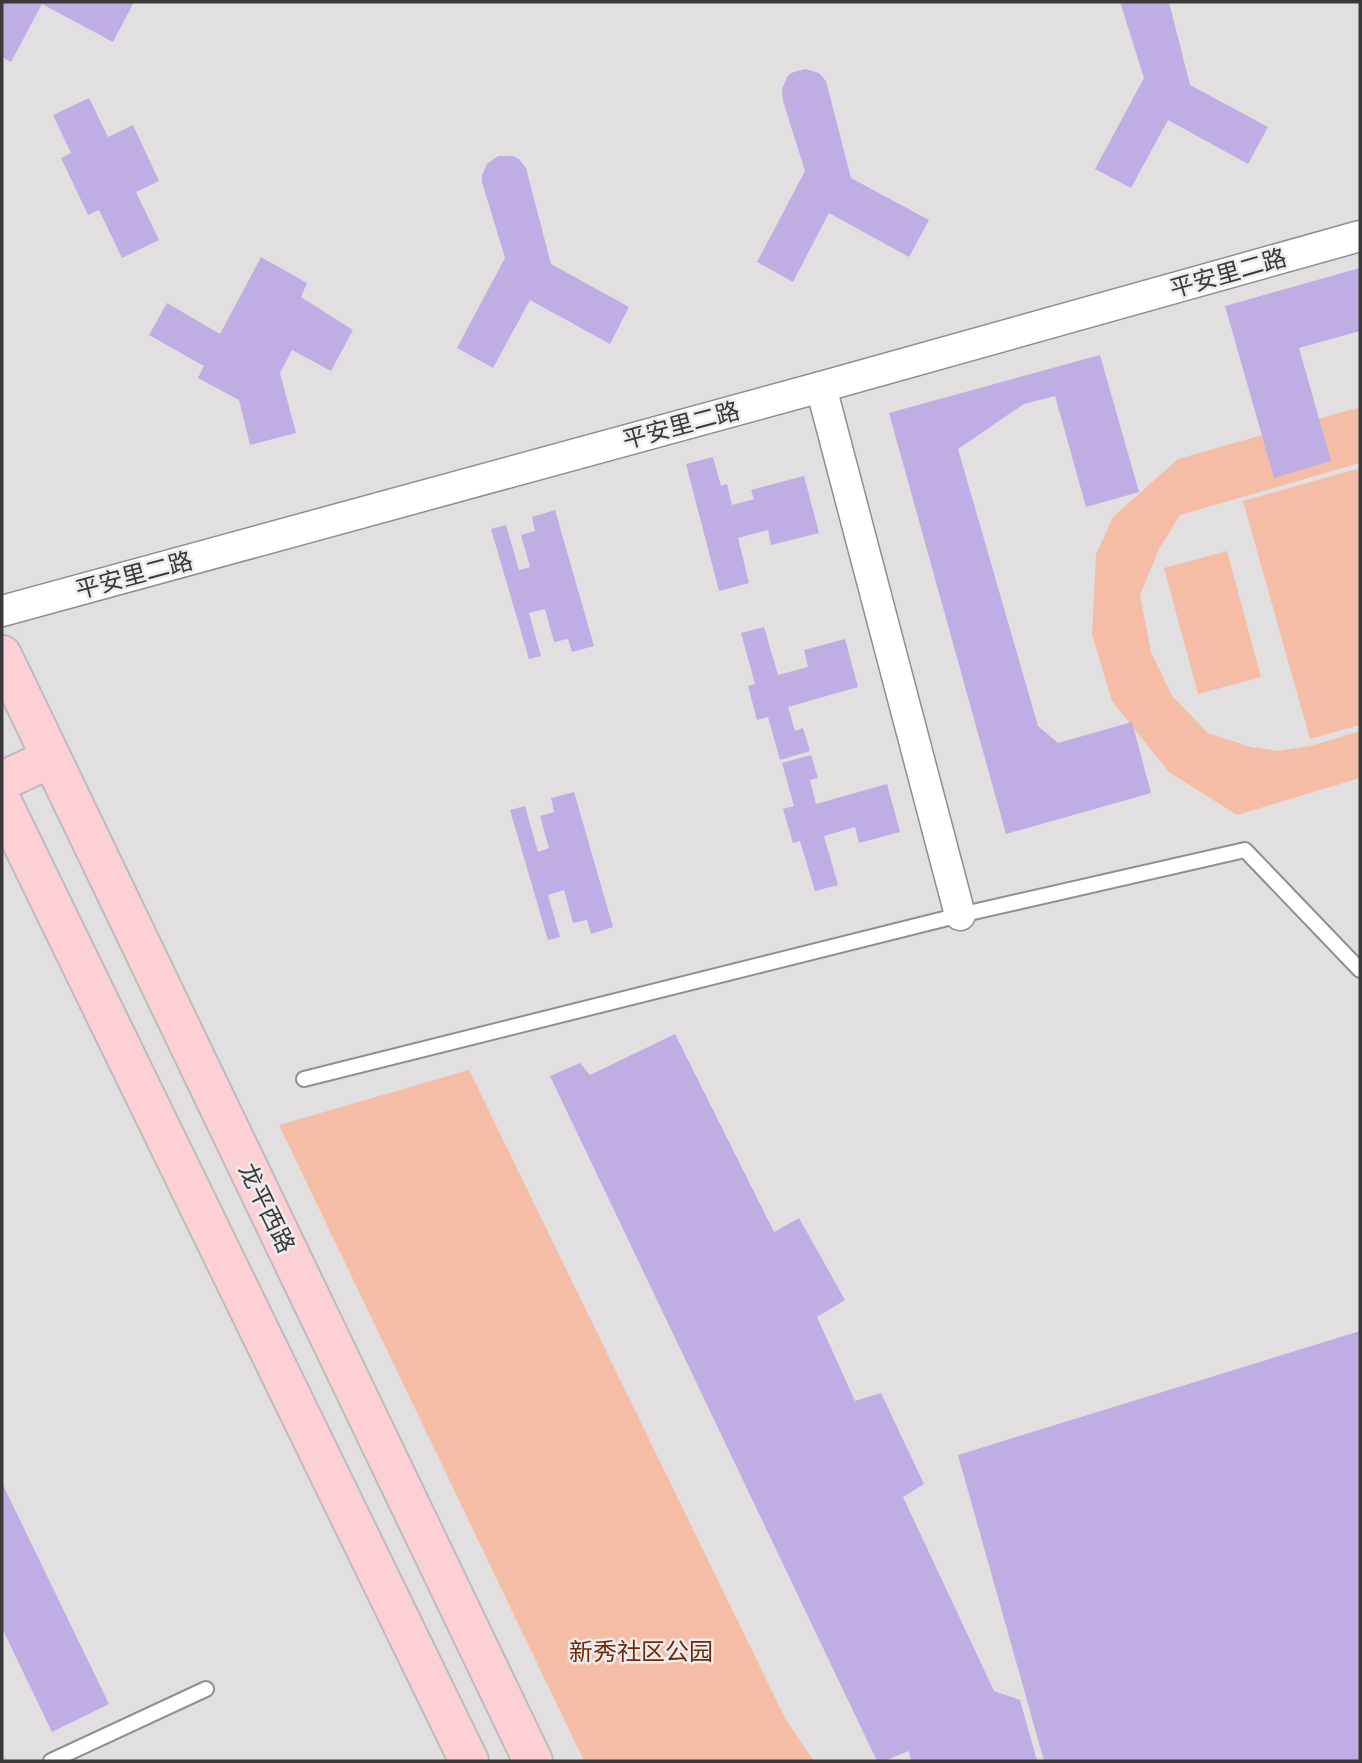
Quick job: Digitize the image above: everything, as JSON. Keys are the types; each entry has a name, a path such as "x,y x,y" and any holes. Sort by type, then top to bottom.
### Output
{"main road":[{"name":"龙平西路","path":"2,655 533,1761"},
{"path":"2,781 51,758"},
{"path":"2,802 463,1748 509,1710"}],"street":[{"name":"平安里二路","path":"2,611 1360,236"},
{"path":"821,387 960,915"}],"lane":[{"path":"304,1079 960,915 1245,850 1360,970"},
{"path":"51,1761 206,1689"}],"green space":[{"path":"1360,407 1360,463 1180,515 1159,549 1140,595 1151,652 1172,696 1208,733 1251,747 1278,751 1311,746 1360,731 1360,778 1237,815 1169,772 1112,701 1092,634 1096,554 1113,517 1178,459"},
{"path":"1360,468 1360,725 1310,739 1243,501"},
{"path":"1227,551 1261,677 1198,694 1164,568"},
{"name":"新秀社区公园","path":"469,1070 786,1720 814,1761 584,1761 279,1125"}],"building":[{"path":"2,2 134,2 113,42 42,4 11,62 2,57"},
{"path":"1120,2 1169,2 1190,85 1268,127 1248,164 1168,120 1131,188 1095,169 1144,78"},
{"path":"805,69 819,73 826,81 851,178 929,220 909,257 829,213 793,282 757,262 805,171 783,101 782,89 791,73"},
{"path":"89,98 108,137 133,125 159,181 136,192 159,240 122,258 99,210 88,215 61,158 71,153 53,115"},
{"path":"498,156 513,156 526,168 551,264 629,307 610,344 530,300 493,368 457,348 505,258 482,182 487,164"},
{"path":"261,257 307,283 301,297 353,330 331,371 292,350 280,373 296,433 250,445 239,400 198,378 204,366 149,335 167,303 220,334"},
{"path":"1360,268 1360,331 1299,348 1331,461 1274,478 1225,306"},
{"path":"1100,355 1139,492 1086,507 1055,396 1024,404 958,449 1038,726 1058,743 1132,722 1151,793 1006,834 889,413"},
{"path":"713,457 721,486 727,484 732,505 754,499 751,490 804,476 819,533 771,545 768,530 738,538 749,583 719,591 686,464"},
{"path":"555,510 594,646 572,652 568,639 554,642 545,609 529,613 541,656 529,659 491,529 506,525 519,570 530,567 521,535 535,531 532,517"},
{"path":"764,627 778,675 808,667 804,650 845,639 858,687 788,707 795,731 803,728 810,751 780,760 768,717 757,720 748,686 755,684 741,633"},
{"path":"811,755 818,778 810,780 816,804 887,784 900,832 859,843 855,827 824,836 838,885 815,891 800,841 793,843 783,809 794,806 782,763"},
{"path":"574,792 613,927 591,934 587,920 573,923 564,890 548,895 560,937 548,940 510,810 525,806 538,852 549,848 540,816 554,812 551,798"},
{"path":"675,1034 774,1232 799,1218 845,1300 817,1317 855,1401 881,1393 924,1484 903,1497 994,1691 1020,1700 1037,1761 911,1761 909,1751 877,1761 550,1076 580,1063 590,1075"},
{"path":"1360,1331 1360,1761 1044,1761 958,1455"},
{"path":"2,1483 109,1704 52,1732 2,1628"}]}
